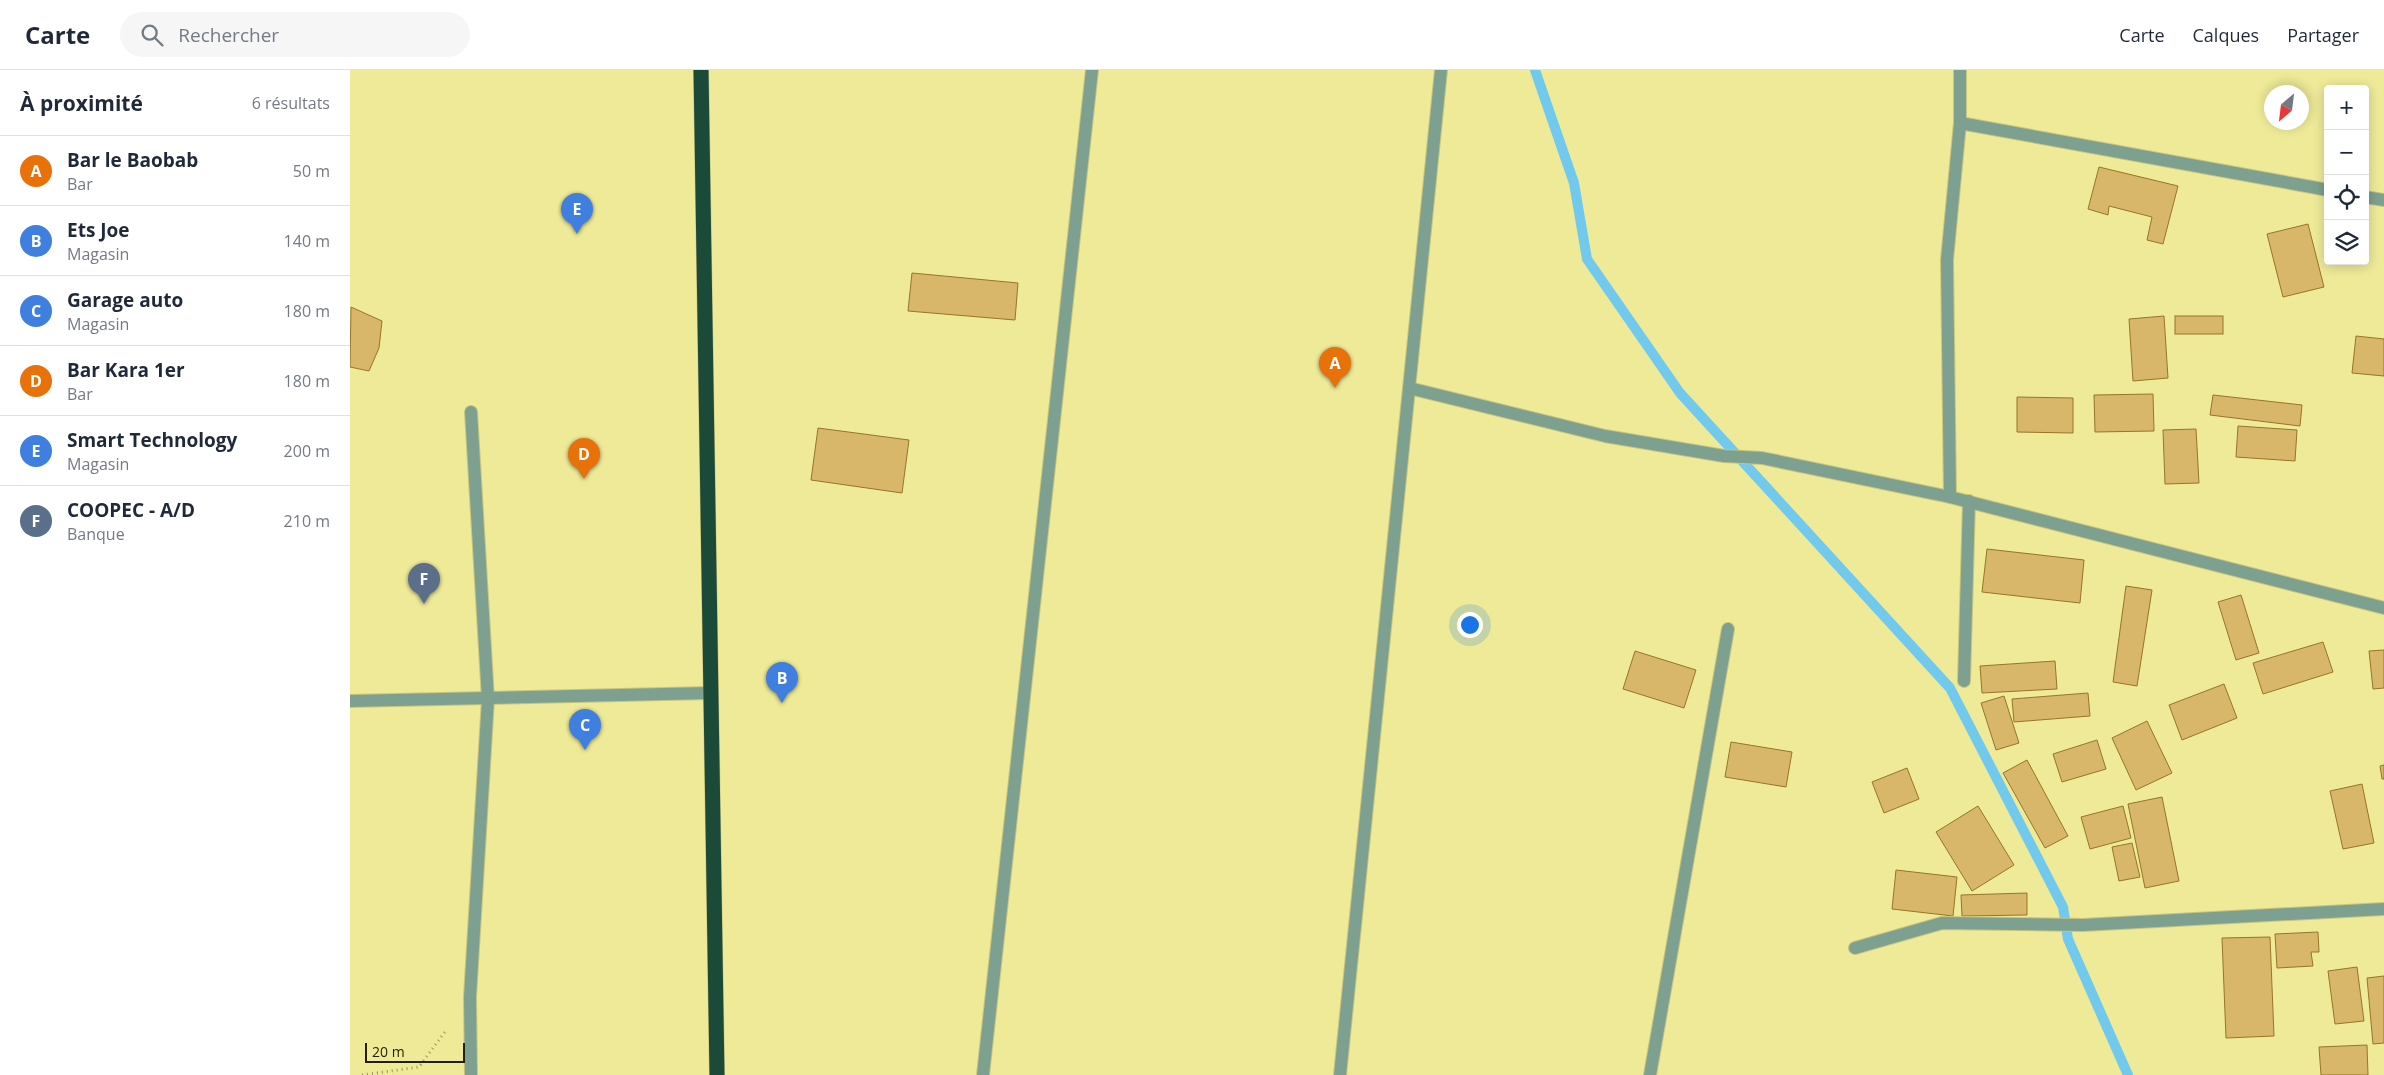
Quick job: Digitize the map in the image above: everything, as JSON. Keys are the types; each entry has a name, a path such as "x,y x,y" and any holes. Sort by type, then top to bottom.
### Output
{"highway":[{"path":"701,70 717,1075"}],"street":[{"path":"983,1075 1092,70"},
{"path":"1340,1075 1441,70"},
{"path":"1950,496 1947,260 1960,123 1960,70"},
{"path":"1960,123 2324,189"},
{"path":"2369,198 2384,200"},
{"path":"1409,388 1605,436 1724,456 1762,458 1950,496 2384,608"},
{"path":"471,412 488,699 470,997 471,1075"},
{"path":"1964,681 1969,501"},
{"path":"1650,1075 1728,629"},
{"path":"350,701 710,693"},
{"path":"1855,948 1942,923 2083,925 2384,909"}],"path":[{"path":"362,1075 419,1067 470,997"}],"building":[{"path":"2099,167 2178,186 2163,244 2147,240 2152,217 2109,206 2108,215 2088,209"},
{"path":"2308,224 2324,287 2283,297 2267,234"},
{"path":"912,273 1018,283 1015,320 908,311"},
{"path":"351,307 382,321 379,348 369,371 350,367"},
{"path":"2164,316 2168,378 2133,381 2129,319"},
{"path":"2175,316 2223,316 2223,334 2175,334"},
{"path":"2356,336 2384,339 2384,376 2352,373"},
{"path":"2153,394 2154,431 2095,432 2094,395"},
{"path":"2213,395 2302,405 2300,426 2210,415"},
{"path":"2017,397 2073,398 2073,433 2017,432"},
{"path":"2238,426 2297,430 2295,461 2236,457"},
{"path":"818,428 909,440 902,493 811,480"},
{"path":"2196,429 2199,483 2165,484 2163,430"},
{"path":"1987,549 2084,560 2080,603 1982,592"},
{"path":"2126,586 2152,590 2137,686 2113,682"},
{"path":"2241,595 2259,653 2236,660 2218,602"},
{"path":"2323,642 2333,672 2263,694 2253,663"},
{"path":"2384,650 2384,688 2373,689 2369,651"},
{"path":"1635,651 1696,670 1684,708 1623,689"},
{"path":"2055,661 2057,689 1982,693 1980,666"},
{"path":"2224,684 2237,718 2182,740 2169,705"},
{"path":"2088,693 2090,716 2014,722 2012,699"},
{"path":"2004,696 2019,743 1996,750 1981,703"},
{"path":"2147,721 2172,773 2136,790 2112,738"},
{"path":"2097,740 2106,769 2062,782 2053,754"},
{"path":"1731,742 1792,752 1786,787 1725,777"},
{"path":"2027,760 2068,836 2045,848 2003,773"},
{"path":"2384,765 2384,779 2382,779 2380,766"},
{"path":"1907,768 1919,799 1884,813 1872,782"},
{"path":"2362,784 2374,843 2343,849 2330,791"},
{"path":"2162,797 2179,881 2145,888 2128,804"},
{"path":"1978,806 2014,865 1972,891 1936,832"},
{"path":"2123,806 2131,838 2090,849 2081,817"},
{"path":"2132,843 2140,877 2119,881 2112,847"},
{"path":"1896,870 1957,877 1953,916 1892,909"},
{"path":"2027,893 2027,915 1962,916 1961,895"},
{"path":"2318,932 2319,952 2311,952 2313,966 2277,968 2275,934"},
{"path":"2270,937 2274,1036 2226,1038 2222,938"},
{"path":"2357,967 2364,1021 2335,1024 2328,971"},
{"path":"2384,976 2384,1043 2373,1044 2367,978"},
{"path":"2367,1045 2368,1075 2321,1075 2319,1047"}],"waterway":[{"path":"1535,70 1574,183 1587,259 1680,393 1950,688 2063,907 2068,939 2128,1075"}],"place":[{"name":"Smart Technology","path":"577,234"},
{"name":"Bar le Baobab","path":"1335,388"},
{"name":"Bar Kara 1er","path":"584,479"},
{"name":"COOPEC - A/D","path":"424,604"},
{"name":"Ets Joe","path":"782,703"},
{"name":"Garage auto","path":"585,750"}]}
